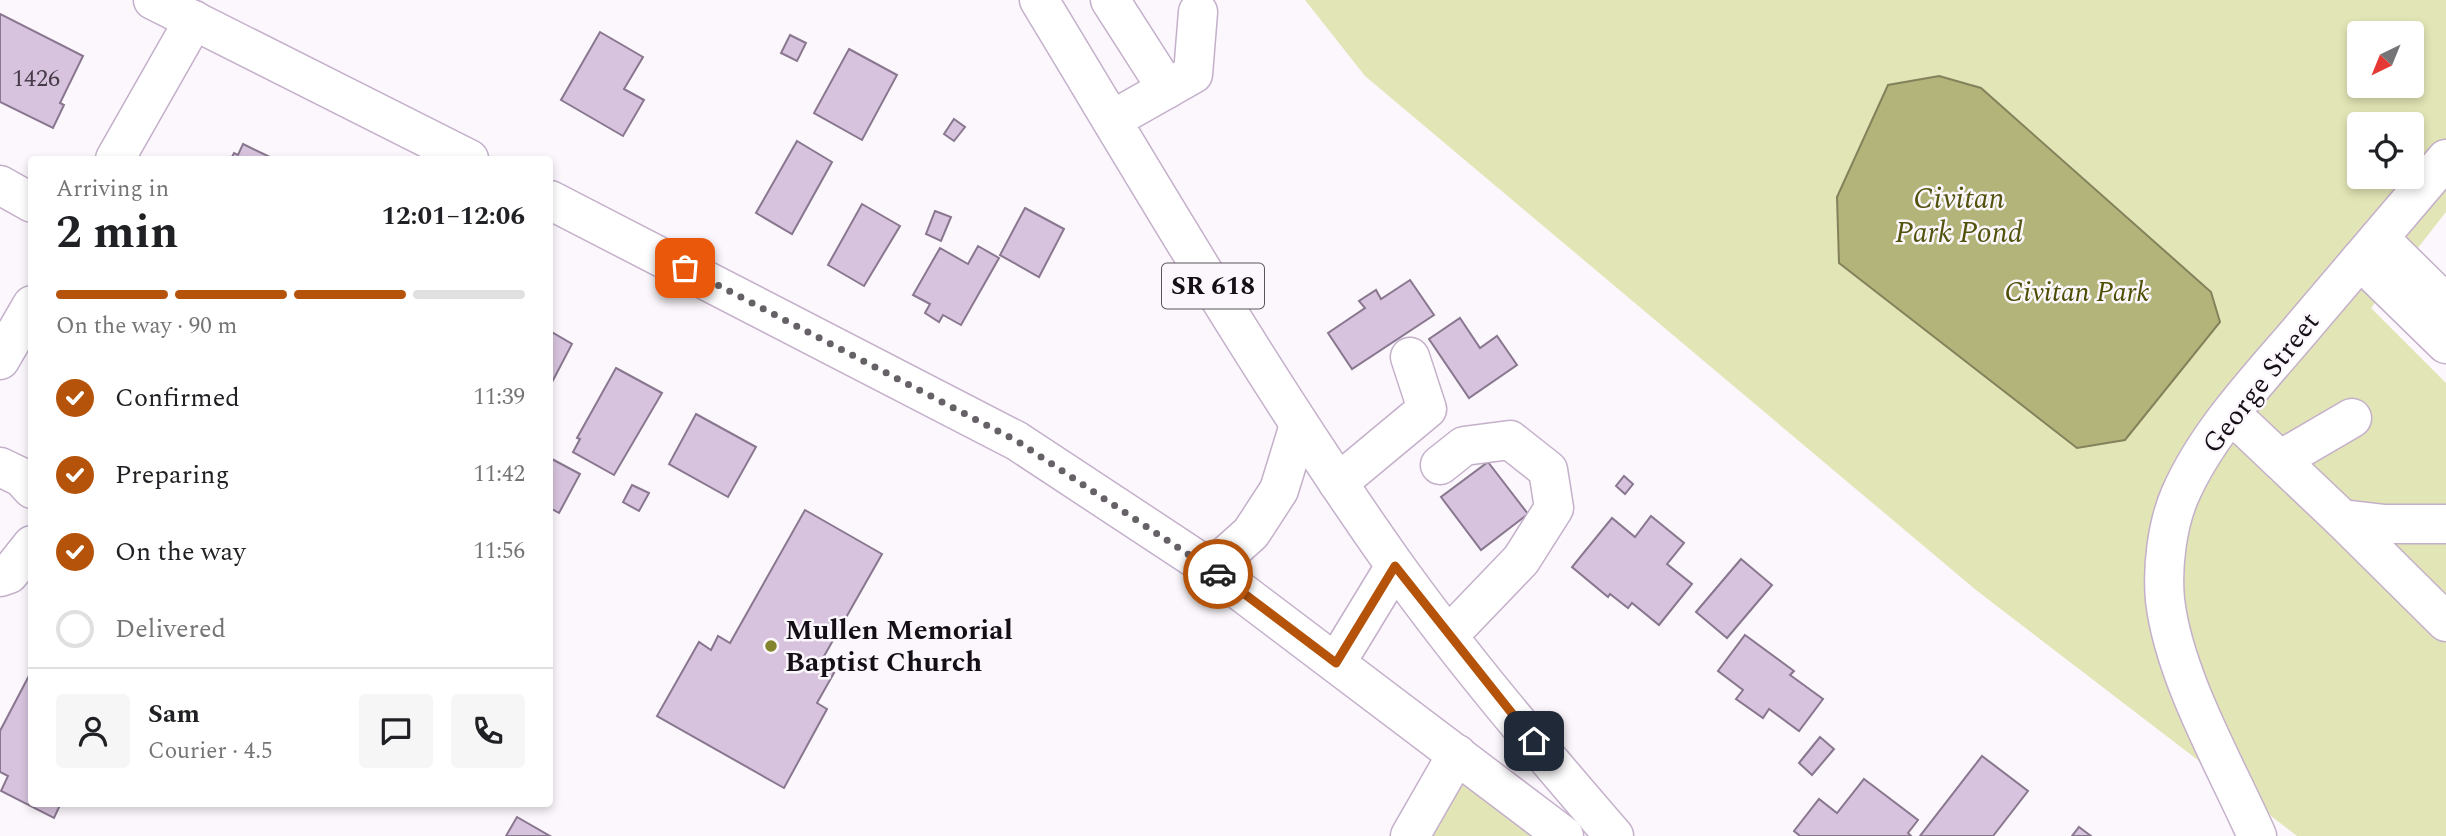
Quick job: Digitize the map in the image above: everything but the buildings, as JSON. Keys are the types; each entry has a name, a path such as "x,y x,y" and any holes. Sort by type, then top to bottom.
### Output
{"street":[{"path":"153,0 463,156"},
{"name":"SR 618","path":"1039,0 1299,425 1395,566 1614,836"},
{"path":"1110,0 1167,89"},
{"path":"1112,120 1193,74 1198,12"},
{"path":"117,156 194,20"},
{"name":"George Street","path":"2258,836 2183,671 2172,639 2165,598 2166,556 2180,495 2227,419 2446,159"},
{"path":"0,185 28,201"},
{"path":"553,202 1017,441 1211,569 1564,836"},
{"path":"2369,249 2446,304"},
{"path":"2369,249 2446,344"},
{"path":"0,360 28,312"},
{"path":"1338,483 1427,409 1410,357"},
{"path":"2280,460 2352,418"},
{"path":"2227,419 2245,427 2343,519 2446,622"},
{"path":"1211,569 1251,533 1279,490 1299,425"},
{"path":"1440,465 1464,446 1510,440 1548,470 1554,508 1521,560 1449,635"},
{"path":"0,467 21,477 28,485"},
{"path":"2343,519 2385,524 2446,524"},
{"path":"0,577 9,574 28,550"},
{"path":"1336,663 1395,566"},
{"path":"1410,836 1457,754"}],"green space":[{"name":"Civitan Park","path":"1305,0 2446,0 2446,212 2371,308 2446,383 2446,836 2297,836 1976,590 1365,76"},
{"path":"1457,754 1564,836 1410,836"}],"water":[{"name":"Civitan Park Pond","path":"1939,76 1981,88 2211,292 2220,322 2125,440 2077,448 1839,263 1837,197 1888,85"}],"way so far":[{"path":"685,268 1017,441 1218,574"}],"place":[{"name":"Mullen Memorial Baptist Church","path":"771,646"}],"route":[{"path":"1218,574 1336,663 1395,566 1477,673 1534,741"}]}
